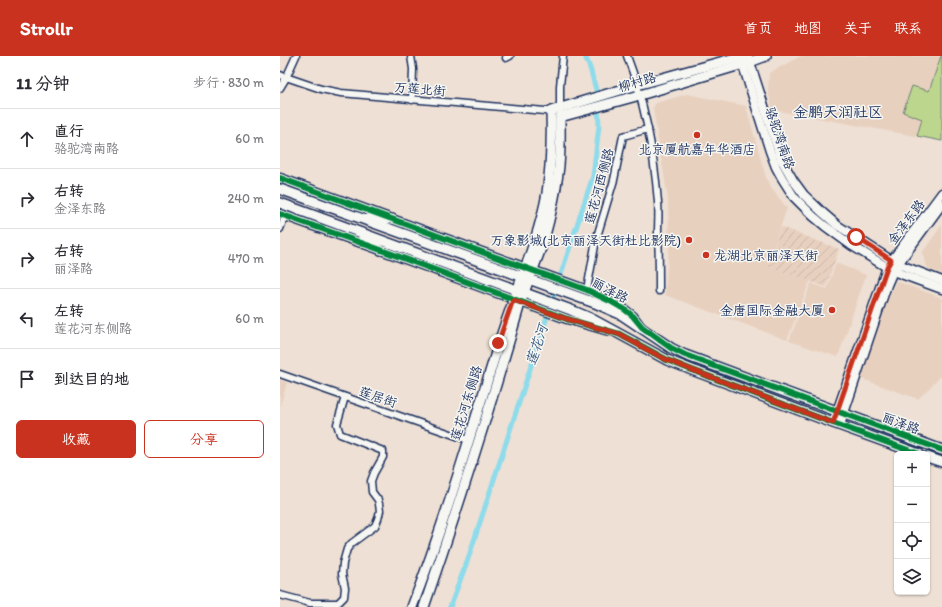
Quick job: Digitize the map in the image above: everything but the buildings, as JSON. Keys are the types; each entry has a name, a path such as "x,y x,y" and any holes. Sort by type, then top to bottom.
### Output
{"main road":[{"name":"柳村路","path":"613,98 637,86 744,58 766,56"},
{"name":"柳村路","path":"551,112 560,113 613,98 640,95 744,58"},
{"name":"莲花河东侧路","path":"532,270 540,221 547,194 552,138 551,112"},
{"name":"莲花河东侧路","path":"424,607 478,444 521,302 544,240 558,173 560,113"},
{"name":"丽泽路","path":"280,189 613,310 642,327 671,348 685,355 942,450"},
{"name":"丽泽路","path":"283,204 571,310 590,318 646,349 679,365 911,451"},
{"path":"361,219 392,219"},
{"path":"349,229 381,250"},
{"name":"莲花河东侧路","path":"412,607 428,566 498,343 521,302"},
{"path":"930,458 942,462"}],"street":[{"path":"280,88 283,76 296,56"},
{"path":"411,56 413,70 412,100"},
{"path":"560,113 560,86 563,56"},
{"path":"627,56 640,95 648,129 652,156 658,204 659,291"},
{"name":"骆驼湾南路","path":"744,58 772,156 782,178 791,192 801,205 825,226 851,245 892,266"},
{"name":"万莲北街","path":"283,76 332,92 551,112"},
{"name":"莲花河西侧路","path":"587,290 596,240 614,180 623,136 648,129"},
{"name":"丽泽路","path":"280,178 578,286 624,309 634,316 642,327"},
{"name":"金泽东路","path":"836,424 887,285 892,266 942,193"},
{"name":"金泽东路","path":"892,266 942,204"},
{"path":"280,229 282,215"},
{"name":"丽泽路","path":"282,215 567,319 619,334"},
{"path":"892,266 942,281"},
{"path":"892,266 942,289"},
{"name":"莲居街","path":"280,374 468,440"},
{"path":"280,595 309,605 338,603 344,597 345,588 342,574 347,549 352,543 375,526 378,519 380,511 379,504 372,492 371,481 383,457 383,451 340,434 337,424 345,397"}],"shaded area":[{"path":"801,56 942,56 942,141 773,110 768,91 769,73"},
{"path":"687,94 746,106 766,178 771,188 787,208 767,266 810,281 787,340 665,295 669,247 668,199 653,108 656,103"},
{"path":"942,225 942,274 928,269 922,253"},
{"path":"781,227 839,249 826,287 767,266"},
{"name":"金唐国际金融大厦","path":"836,263 866,275 838,357 789,341 811,283 827,289"},
{"path":"896,281 942,298 942,375 918,399 857,377"},
{"path":"280,380 287,383 280,406"}],"green space":[{"path":"941,56 942,141 917,136 922,119 903,112 912,86 929,91"}],"waterway":[{"name":"莲花河","path":"585,56 598,97"},
{"name":"莲花河","path":"450,607 468,559 593,176 599,126 598,105"}],"cycle path":[{"path":"280,178 587,290 624,309 633,316 642,327 671,348 685,355 942,450"},
{"path":"280,214 567,319 619,334 667,360 911,451"}],"place":[{"name":"北京厦航嘉年华酒店","path":"697,135"},
{"name":"万象影城(北京丽泽天街杜比影院)","path":"689,240"},
{"name":"龙湖北京丽泽天街","path":"706,255"},
{"name":"金唐国际金融大厦","path":"832,310"}],"district":[{"name":"金鹏天润社区","path":"838,112"}],"route":[{"path":"498,343 513,300 567,319 619,334 667,360 833,423 887,267 891,260 856,237"}]}
